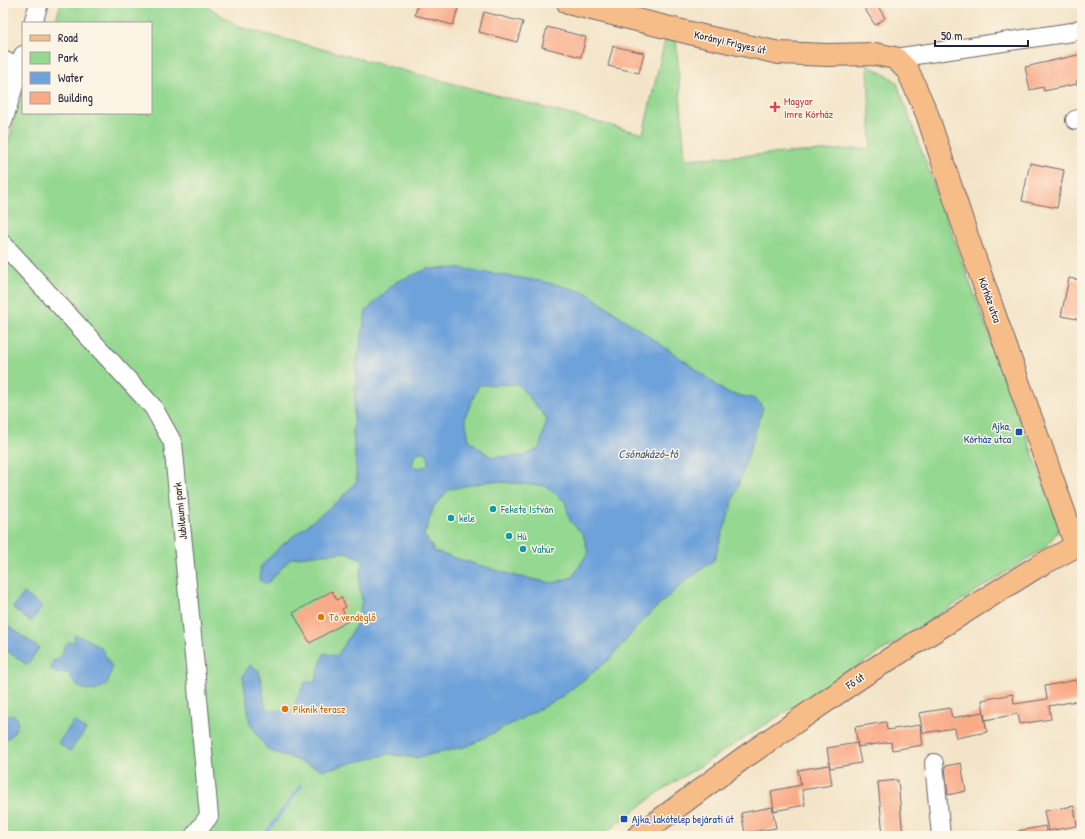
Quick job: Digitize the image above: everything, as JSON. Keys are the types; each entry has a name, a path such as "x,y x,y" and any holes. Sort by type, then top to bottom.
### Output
{"main road":[{"name":"Korányi Frigyes út","path":"568,3 779,53 828,55 875,54 895,58"},
{"name":"Kórház utca","path":"895,58 908,71 927,114 968,238 1079,544"},
{"name":"Fő út","path":"638,836 742,759 864,675 1034,568 1079,544"}],"street":[{"path":"33,22 39,3"},
{"path":"895,58 1072,32 1082,28"},
{"path":"3,60 21,61 3,122"},
{"name":"Jubileumi park","path":"3,244 153,407 173,443 209,816 194,836"},
{"path":"934,762 941,836"}],"green space":[{"path":"61,3 203,3 239,27 643,134 666,36 676,38 685,159 871,148 868,65 896,81 1060,528 1046,547 659,792 601,836 3,836 3,161 22,93 22,114 152,114 152,22 55,22"}],"water":[{"name":"Csónakázó-tó","path":"460,268 545,282 585,292 689,364 727,393 756,399 763,408 714,560 682,584 643,620 610,659 560,698 468,746 415,758 389,754 324,770 268,750 250,723 243,676 250,665 259,671 267,710 291,712 305,682 315,682 324,653 337,656 355,627 362,601 359,584 363,560 347,552 291,558 267,584 259,580 261,566 281,546 337,502 357,481 353,433 356,368 366,311 396,282 427,269","holes":["518,384 547,419 539,449 523,456 491,457 469,440 465,417 479,385","426,452 429,460 427,466 419,468 412,466 415,454","491,481 545,486 565,501 570,521 583,534 588,552 573,577 553,583 516,576 435,552 424,535 434,506 450,489"]},
{"path":"24,593 42,607 31,622 13,608"},
{"path":"3,622 39,648 27,665 3,648"},
{"path":"75,635 87,639 102,649 112,668 108,683 96,691 76,685 68,672 58,674 51,669 53,661 58,659 62,654 64,646 69,642 76,642 74,638"},
{"path":"14,715 18,719 12,735 3,740 3,716"},
{"path":"74,721 86,730 70,751 58,743"}],"building":[{"path":"418,3 450,3 459,5 453,25 415,15"},
{"path":"861,3 876,3 885,18 875,25"},
{"path":"484,12 523,22 517,42 479,32"},
{"path":"547,27 586,37 581,57 542,47"},
{"path":"613,46 644,53 639,73 608,66"},
{"path":"1082,54 1082,79 1076,81 1077,84 1044,91 1043,87 1030,90 1025,67"},
{"path":"1030,163 1064,170 1057,208 1022,201"},
{"path":"1069,278 1082,281 1082,320 1061,316"},
{"name":"Tó vendéglő","path":"332,591 337,600 341,597 346,607 342,609 348,621 310,643 293,613"},
{"path":"1076,680 1078,691 1082,690 1082,700 1049,706 1051,719 1020,724 1018,714 985,720 982,700 1013,694 1014,704 1047,699 1045,686"},
{"path":"950,708 952,718 983,712 987,732 956,738 955,728 923,733 919,713"},
{"path":"886,722 887,730 920,725 923,745 892,750 891,742 858,747 855,727"},
{"path":"857,743 861,763 830,768 827,748"},
{"path":"961,763 966,791 948,795 945,766"},
{"path":"829,765 832,785 802,790 805,805 774,811 771,791 801,785 798,770"},
{"path":"898,780 903,836 883,836 878,782"},
{"path":"1074,806 1077,826 1048,831 1044,811"},
{"path":"772,807 776,828 745,833 741,813"},
{"path":"1045,826 1047,836 1019,836 1018,831"}],"waterway":[{"path":"264,836 301,786"}],"place":[{"name":"Magyar Imre Kórház","path":"775,107"},
{"name":"Ajka, Kórház utca","path":"1019,432"},
{"name":"Fekete István","path":"493,509"},
{"name":"kele","path":"451,518"},
{"name":"Hú","path":"509,536"},
{"name":"Vahúr","path":"523,549"},
{"name":"Tó vendéglő","path":"321,617"},
{"name":"Piknik terasz","path":"285,709"},
{"name":"Ajka, lakótelep bejárati út","path":"624,819"}]}
